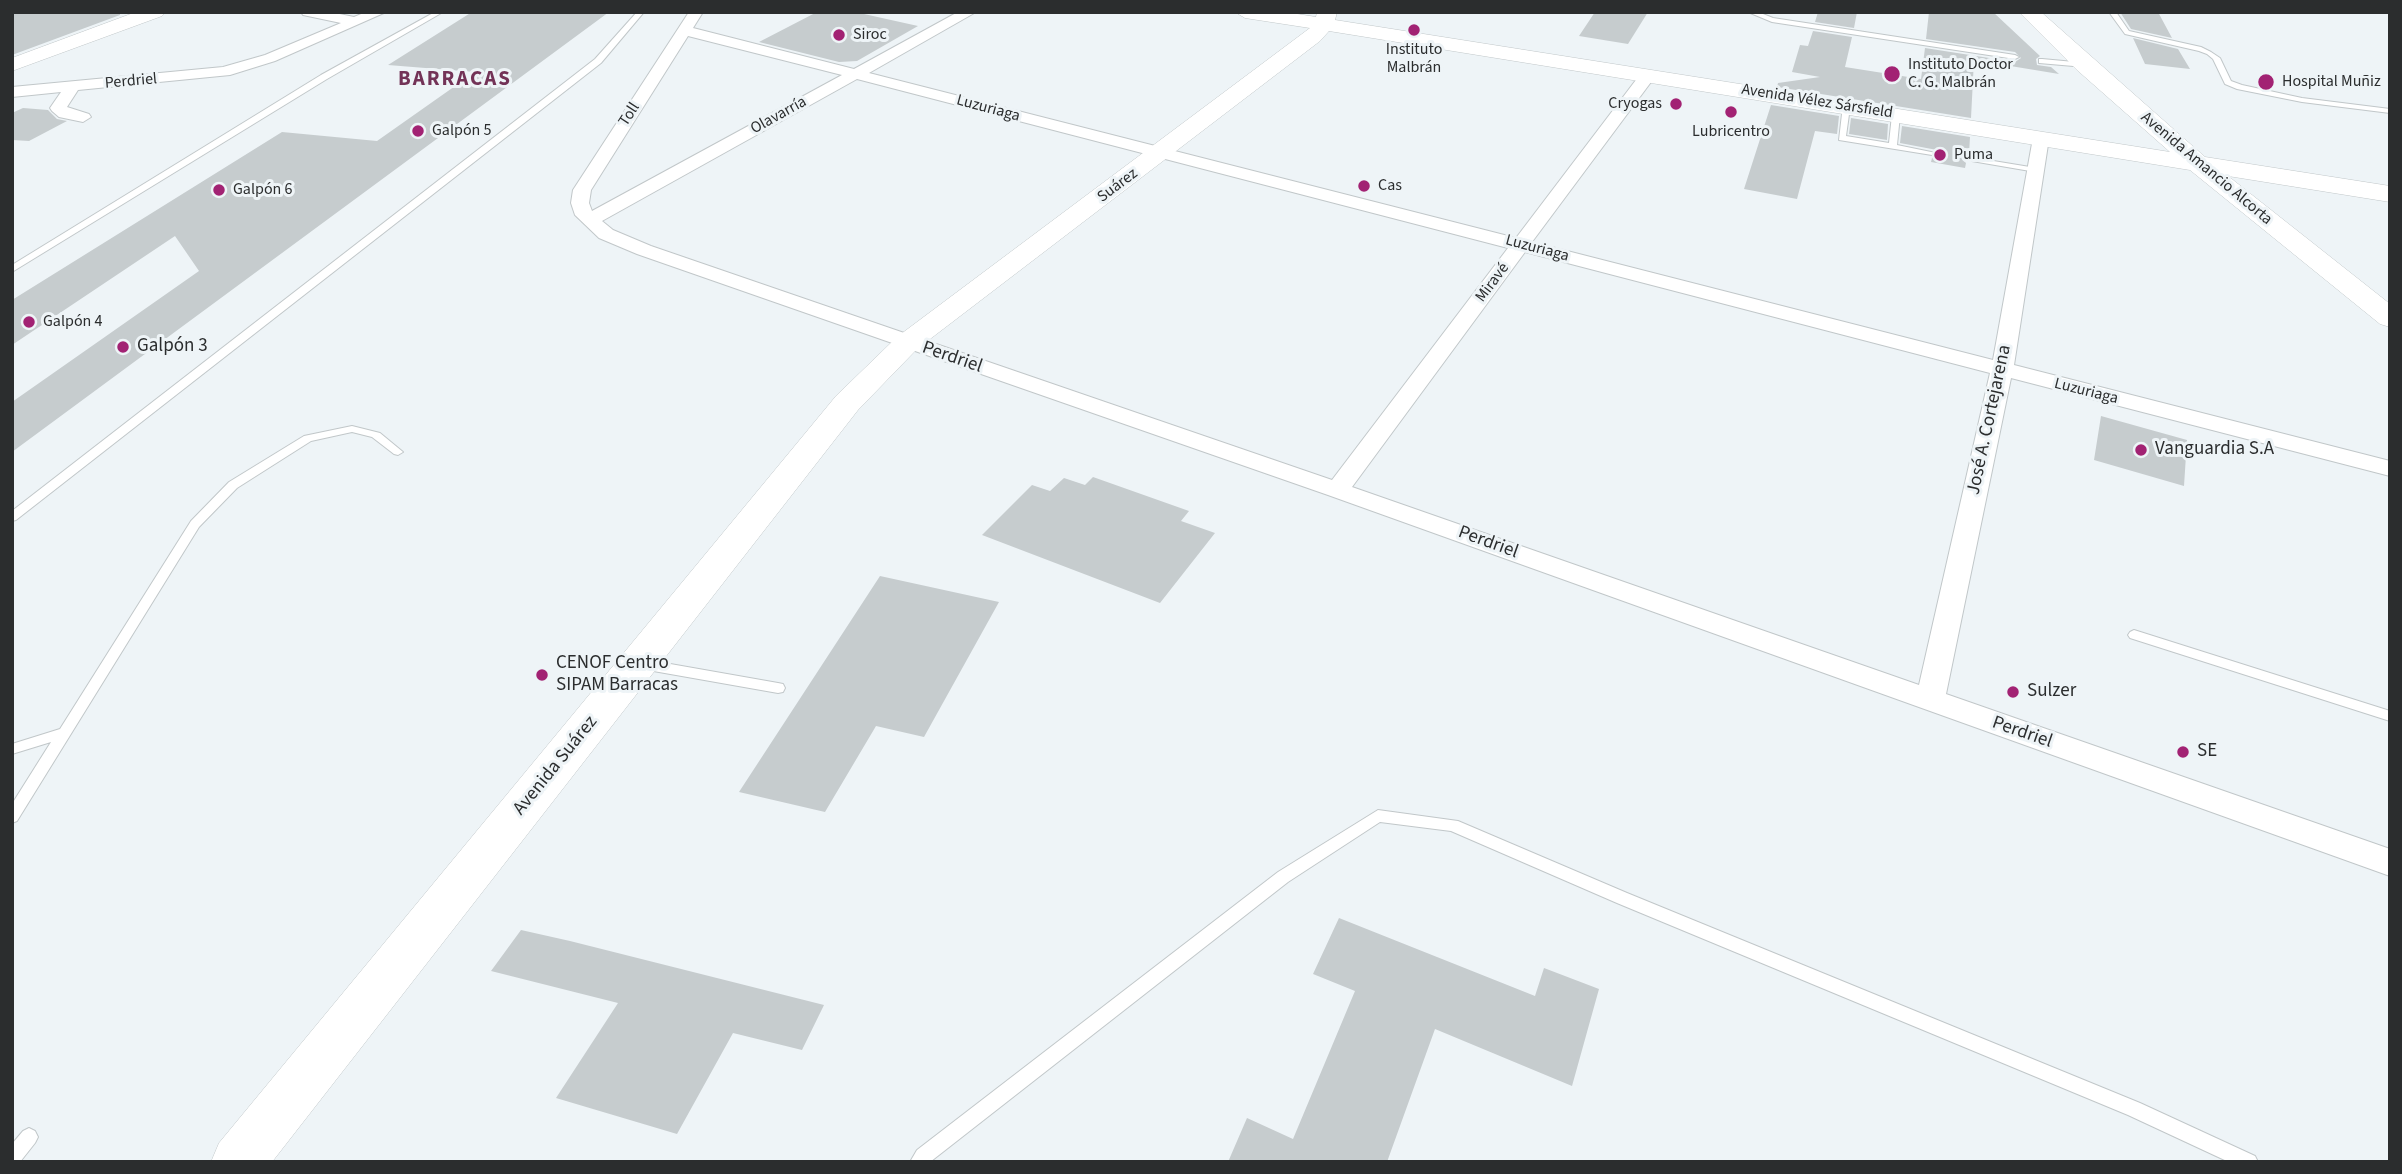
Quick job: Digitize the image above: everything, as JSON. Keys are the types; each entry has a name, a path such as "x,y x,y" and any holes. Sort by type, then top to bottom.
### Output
{"main road":[{"path":"12,65 155,12"},
{"name":"Avenida Vélez Sársfield","path":"1245,12 1352,21 1648,75 2390,194"},
{"name":"Avenida Amancio Alcorta","path":"2029,12 2197,163 2390,318"},
{"name":"Suárez","path":"907,343 1313,37 1325,19"},
{"name":"Avenida Suárez","path":"238,1162 847,403 907,343"}],"street":[{"path":"307,12 356,22"},
{"name":"Perdriel","path":"12,92 211,75 249,66 379,12"},
{"name":"Toll","path":"589,220 580,203 582,190 696,12"},
{"name":"Olavarría","path":"589,220 970,12"},
{"name":"Luzuriaga","path":"684,30 2390,469"},
{"name":"Miravé","path":"1338,490 1648,75"},
{"path":"73,87 58,108 65,114 83,117"},
{"name":"José A. Cortejarena","path":"1930,700 2002,370 2041,138"},
{"name":"Perdriel","path":"589,220 606,233 644,250 1338,490 2390,863"}],"lane":[{"path":"12,269 324,77 440,12"},
{"path":"12,517 598,61 640,12"},
{"path":"1751,12 1766,19 2015,57"},
{"path":"2112,12 2127,33 2202,48 2216,58 2228,82 2240,87 2302,100 2390,111"},
{"path":"2042,61 2085,65"},
{"path":"1846,107 1842,138 1932,153"},
{"path":"1893,146 1896,115"},
{"path":"1966,158 2036,170"},
{"path":"12,817 194,524 233,485 308,438 352,429 376,435 398,452"},
{"path":"2134,635 2390,716"},
{"path":"638,663 778,688"},
{"path":"12,749 65,733"},
{"path":"919,1162 923,1156 1283,877 1378,816 1452,825 1634,904 2121,1104 2249,1162"},
{"path":"12,1158 29,1137"}],"building":[{"path":"12,12 120,12 120,15 12,55"},
{"path":"472,12 609,12 12,452 12,402 199,271 175,236 12,345 12,300 282,132 377,141 475,72 388,65"},
{"name":"Siroc","path":"817,12 855,12 918,26 857,61 839,62 759,42"},
{"path":"1595,12 1648,12 1628,44 1579,36"},
{"path":"1818,12 1857,12 1854,28 1815,22"},
{"path":"1929,12 1993,12 2040,56 2036,59 2037,65 2051,67 2059,74 1974,60 1971,118 1777,87 1778,83 1820,77 1792,72 1800,45 1808,46 1813,31 1852,37 1845,67 1921,79 1925,48 2015,62 2021,58 2015,52 1926,39"},
{"path":"2120,12 2158,12 2172,38 2131,29"},
{"path":"2133,38 2178,49 2190,69 2145,64"},
{"path":"1771,105 1839,116 1837,134 1815,131 1797,199 1744,189"},
{"path":"23,108 48,110 57,119 67,121 29,141 12,140 12,113"},
{"path":"1851,118 1888,124 1887,140 1849,134"},
{"path":"1902,126 1970,137 1969,154 1962,154 1960,157 1966,163 1965,168 1931,162 1932,158 1939,154 1937,150 1900,143"},
{"name":"Vanguardia S.A","path":"2101,416 2187,440 2184,486 2094,460"},
{"path":"1093,477 1189,511 1181,521 1215,533 1160,603 982,535 1032,485 1050,491 1064,478 1085,485"},
{"path":"880,576 999,602 924,737 876,726 825,812 739,792"},
{"path":"1339,918 1535,996 1544,968 1599,989 1572,1086 1435,1029 1387,1162 1228,1162 1247,1118 1293,1139 1355,991 1313,974"},
{"path":"521,930 824,1005 802,1050 733,1033 677,1134 556,1098 618,1003 491,971"}],"place":[{"name":"Instituto Malbrán","path":"1414,30"},
{"name":"Siroc","path":"839,35"},
{"name":"Instituto Doctor C. G. Malbrán","path":"1892,74"},
{"name":"Hospital Muñiz","path":"2266,82"},
{"name":"Cryogas","path":"1676,104"},
{"name":"Lubricentro","path":"1731,112"},
{"name":"Galpón 5","path":"418,131"},
{"name":"Puma","path":"1940,155"},
{"name":"Cas","path":"1364,186"},
{"name":"Galpón 6","path":"219,190"},
{"name":"Galpón 4","path":"29,322"},
{"name":"Galpón 3","path":"123,347"},
{"name":"Vanguardia S.A","path":"2141,450"},
{"name":"CENOF Centro SIPAM Barracas","path":"542,675"},
{"name":"Sulzer","path":"2013,692"},
{"name":"SE","path":"2183,752"}],"district":[{"name":"BARRACAS","path":"455,80"}]}
